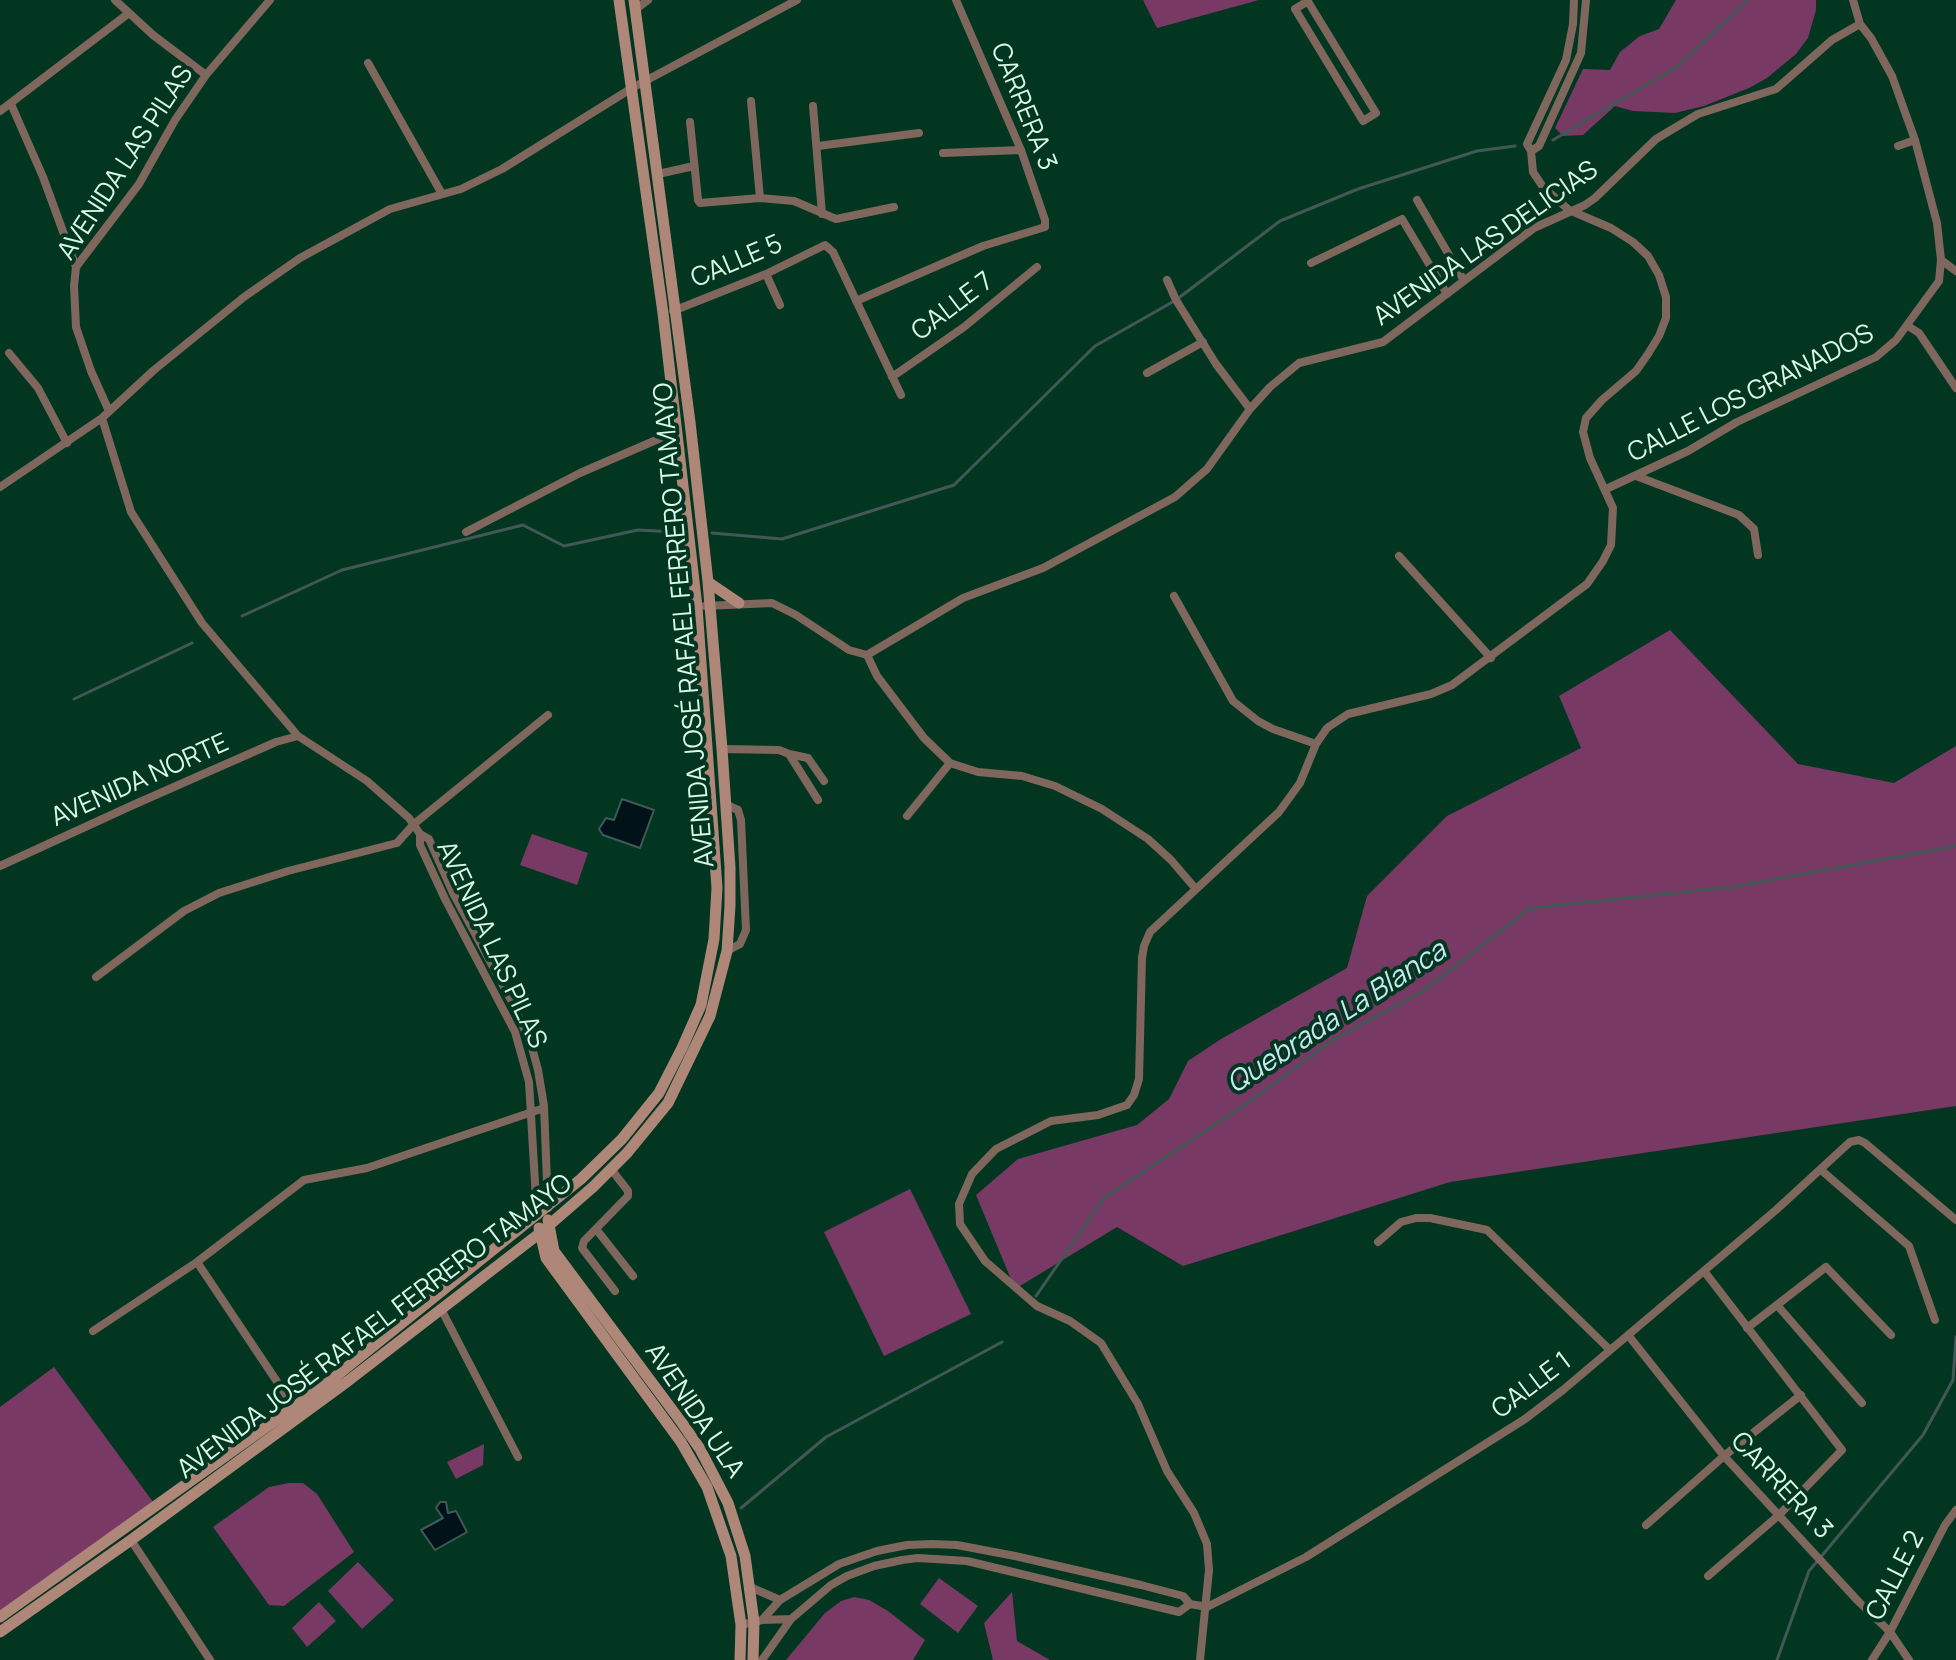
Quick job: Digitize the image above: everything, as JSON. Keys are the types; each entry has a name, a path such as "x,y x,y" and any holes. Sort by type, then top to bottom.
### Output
{"street":[{"path":"115,0 206,75"},
{"name":"AVENIDA LAS PILAS","path":"270,0 206,75 175,120 139,184 76,267 76,327 106,414 131,512 202,623 298,736 367,781 414,824 420,834 429,839 453,893 520,1017 538,1070 544,1108 548,1208"},
{"name":"AVENIDA JOSÉ RAFAEL FERRERO TAMAYO","path":"0,1632 131,1540 544,1229 611,1169 668,1103 717,996 727,951 730,880 708,582 670,312 619,0"},
{"path":"635,5 648,0"},
{"path":"0,487 106,414 232,306 300,258 390,209 461,189 502,169 632,88 797,0"},
{"name":"CARRERA 3","path":"856,301 983,246 1042,230 1045,220 1021,150 956,0"},
{"path":"1200,1660 1209,1570 1202,1528 1167,1471 1138,1404 1101,1343 1070,1321 1037,1306 985,1261 960,1224 959,1204 972,1174 996,1149 1051,1121 1115,1111 1127,1105 1139,1079 1144,946 1150,932 1279,812 1300,783 1316,744 1327,728 1348,714 1442,690 1564,603 1597,573 1611,545 1613,508 1595,472 1585,442 1583,432 1586,418 1636,371 1648,354 1666,318 1666,297 1659,275 1648,256 1611,228 1569,210 1537,180 1531,164 1531,151 1527,144 1569,49 1574,0"},
{"path":"1531,151 1539,146 1581,53 1586,0"},
{"path":"1853,0 1860,24 1892,76 1915,140 1933,205 1941,260 1956,271"},
{"path":"1308,1 1376,113 1363,121 1295,9 1308,1"},
{"name":"AVENIDA JOSÉ RAFAEL FERRERO TAMAYO","path":"0,1617 294,1407 548,1208 606,1155 639,1119 671,1070 701,1005 714,939 717,888 697,607 677,431 658,174 635,5"},
{"path":"0,111 129,13"},
{"name":"AVENIDA LAS DELICIAS","path":"867,655 963,598 1043,568 1175,497 1207,469 1250,409 1270,387 1299,363 1383,342 1534,228 1595,198 1664,133 1698,114 1776,89 1832,40 1860,24"},
{"path":"368,63 442,194"},
{"path":"751,101 760,198"},
{"path":"11,104 43,177 76,267"},
{"path":"813,106 822,214"},
{"path":"690,122 700,203 760,198 801,202 836,219 894,207"},
{"path":"818,146 919,133"},
{"path":"1898,146 1915,140"},
{"path":"943,153 1021,150"},
{"path":"658,174 694,166"},
{"path":"1417,200 1463,279"},
{"path":"1311,263 1402,219 1447,294"},
{"name":"CALLE 5","path":"670,312 766,274 825,245 833,252 856,301"},
{"name":"CALLE LOS GRANADOS","path":"1606,489 1884,352 1908,326 1939,281 1941,260"},
{"name":"CALLE 7","path":"892,377 964,327 1037,267"},
{"path":"766,274 780,305"},
{"path":"1392,308 1437,277"},
{"path":"1167,280 1203,342 1250,409"},
{"path":"856,301 901,395"},
{"path":"1908,326 1919,333 1956,388"},
{"path":"1147,373 1203,342"},
{"path":"9,353 38,388 67,443"},
{"path":"466,532 569,479 677,431"},
{"path":"1636,476 1749,521 1754,529 1758,555"},
{"path":"1399,556 1491,658"},
{"path":"708,582 739,603"},
{"path":"1174,596 1233,701 1273,729 1316,744"},
{"path":"697,607 772,603 849,650 867,655 877,676 924,738 950,763 978,772 1022,776 1055,786 1102,809 1148,839 1195,888"},
{"path":"96,977 184,911 219,893 288,871 397,843 414,824 548,715"},
{"name":"AVENIDA NORTE","path":"0,866 276,742 298,736"},
{"path":"722,749 779,750 808,758 824,781"},
{"path":"789,754 818,800"},
{"path":"907,816 950,763"},
{"path":"725,804 738,810 741,820 746,930 740,944 727,951"},
{"name":"AVENIDA LAS PILAS","path":"420,834 420,845 454,918 515,1032 529,1082 537,1216"},
{"path":"93,1331 197,1262 304,1180 367,1168 544,1108"},
{"name":"CALLE 1","path":"1207,1607 1306,1557 1525,1419 1704,1271 1821,1170 1845,1145 1859,1140 1865,1143 1956,1220"},
{"path":"611,1169 628,1191 628,1196 584,1241 582,1248 615,1291"},
{"path":"1821,1170 1909,1246 1935,1320"},
{"name":"AVENIDA ULA","path":"548,1208 544,1229 546,1258 681,1442 707,1487 731,1556 741,1625 740,1660"},
{"name":"AVENIDA ULA","path":"537,1216 554,1251 682,1423 716,1477 745,1556 758,1621 753,1660"},
{"path":"1378,1242 1401,1222 1416,1218 1487,1230 1610,1350"},
{"path":"596,1229 633,1276"},
{"path":"197,1262 294,1407"},
{"path":"1747,1328 1826,1267 1891,1335"},
{"path":"1704,1271 1842,1450 1779,1515 1708,1576"},
{"path":"1777,1305 1862,1403"},
{"path":"441,1309 518,1457"},
{"name":"CARRERA 3","path":"1628,1335 1724,1456 1890,1632 1909,1660"},
{"path":"1646,1525 1724,1456 1801,1395"},
{"name":"CALLE 2","path":"1872,1660 1890,1632 1925,1560 1956,1510"},
{"path":"131,1540 210,1660"},
{"path":"758,1621 780,1600 839,1564 877,1551 932,1544 957,1545 1015,1556 1183,1596 1190,1604 1207,1607"},
{"path":"762,1660 805,1604 847,1576 874,1566 918,1558 967,1561 1179,1612 1190,1604"},
{"path":"750,1587 780,1600"},
{"path":"741,1625 791,1619"}],"shaded area":[{"path":"1143,0 1259,0 1157,28"},
{"path":"1676,0 1816,0 1816,10 1808,38 1796,54 1767,78 1749,88 1704,106 1675,113 1633,111 1615,106 1583,135 1563,136 1555,128 1583,69 1610,70 1620,52 1640,36 1659,29"},
{"path":"1670,630 1798,764 1894,783 1956,746 1956,1106 1450,1182 1183,1266 1117,1227 1015,1289 976,1195 1018,1159 1137,1125 1169,1099 1188,1061 1347,968 1367,896 1447,816 1581,748 1559,696"},
{"path":"622,799 654,810 640,848 603,835 599,829 606,818 614,820"},
{"path":"532,834 588,853 577,885 520,865"},
{"path":"910,1189 971,1314 884,1356 824,1232"},
{"path":"54,1367 156,1506 0,1621 0,1407"},
{"path":"484,1444 483,1465 456,1479 447,1462"},
{"path":"303,1483 317,1494 354,1552 284,1606 269,1605 213,1527 269,1487"},
{"path":"440,1502 446,1502 448,1513 456,1511 467,1532 435,1550 421,1530 443,1518 436,1508"},
{"path":"358,1562 394,1600 362,1629 328,1591"},
{"path":"939,1578 978,1606 958,1633 920,1604"},
{"path":"1012,1592 1017,1641 1050,1660 993,1660 984,1623"},
{"path":"854,1597 869,1600 888,1611 925,1640 913,1660 786,1660 825,1613 841,1601"},
{"path":"319,1602 336,1621 307,1647 292,1628"}],"waterway":[{"path":"1553,140 1678,66 1748,0"},
{"path":"712,533 782,539 954,485 1095,346 1176,300 1280,221 1358,189 1477,151 1515,146"},
{"path":"242,616 342,570 523,525 564,546 638,530 675,532"},
{"path":"74,699 192,643"},
{"name":"Quebrada La Blanca","path":"1036,1296 1104,1198 1249,1102 1336,1038 1422,992 1530,908 1732,887 1956,846"},
{"path":"1777,1660 1809,1571 1923,1435 1953,1380 1956,1337"},
{"name":"Quebrada La Blanca","path":"741,1508 826,1437 1002,1342"}]}
